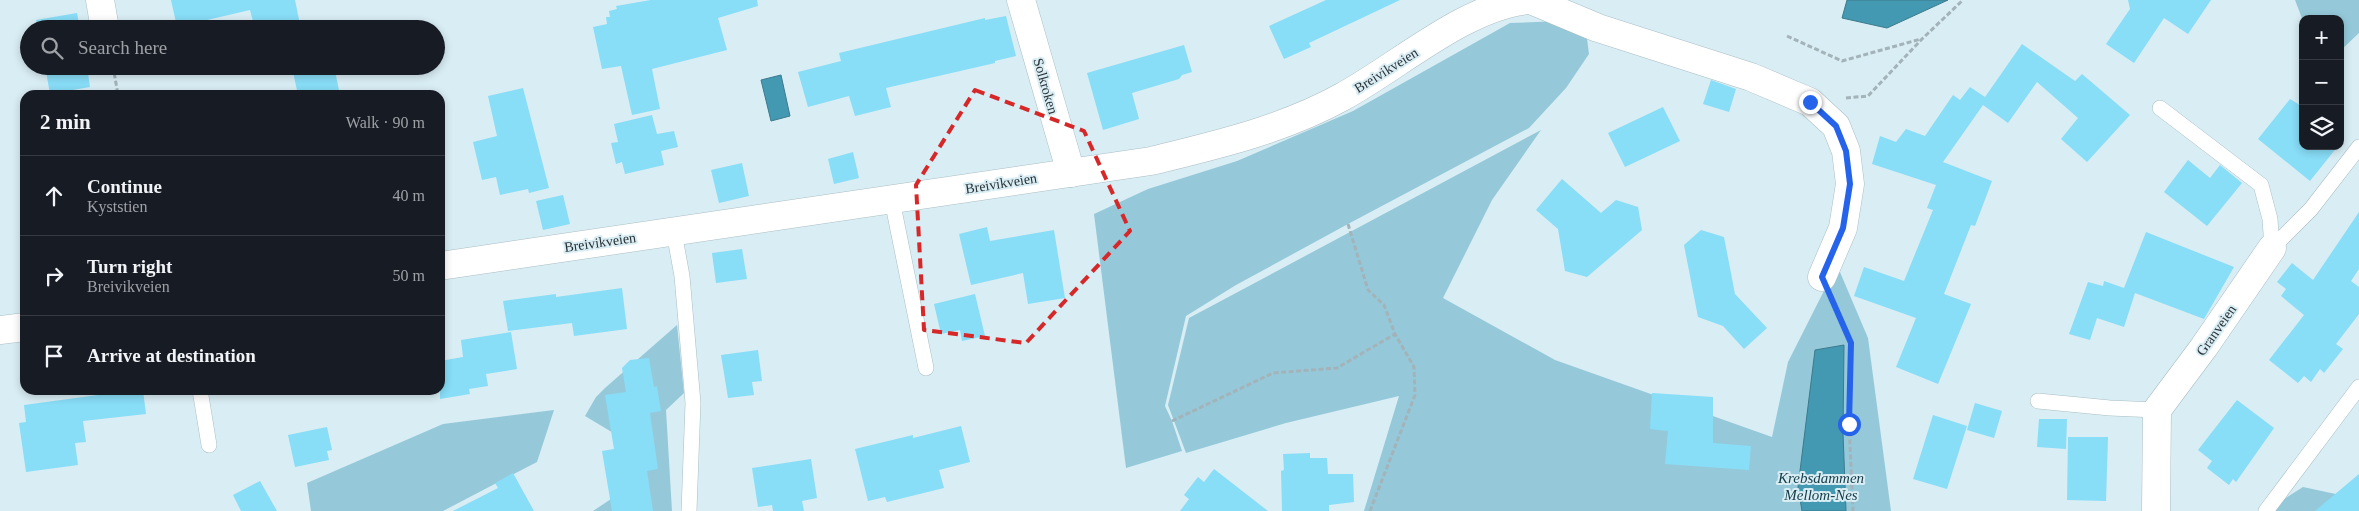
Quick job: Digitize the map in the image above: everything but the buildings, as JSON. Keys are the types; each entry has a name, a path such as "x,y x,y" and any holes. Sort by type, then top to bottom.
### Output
{"street":[{"path":"100,0 103,20"},
{"name":"Solkroken","path":"1021,0 1071,173"},
{"name":"Breivikveien","path":"445,265 1151,161 1223,143 1287,123 1342,97 1476,14 1509,2 1530,0 1598,28 1751,77 1810,102 1836,126 1846,151 1850,184 1843,228 1822,277"},
{"name":"Granveien","path":"2157,410 2204,347 2272,248"},
{"path":"0,330 20,327"},
{"path":"2156,511 2157,410"}],"lane":[{"path":"2160,108 2261,185 2270,219 2272,248"},
{"name":"Granveien","path":"2272,248 2311,209 2359,147"},
{"path":"892,200 926,368"},
{"path":"674,232 682,276 693,403 689,511"},
{"path":"2266,511 2359,387"},
{"path":"201,395 209,445"},
{"path":"2038,401 2110,408 2157,410"}],"path":[{"path":"1810,102 1868,96 1922,39 1964,0"},
{"path":"1787,36 1842,61 1922,39"},
{"path":"114,75 117,90"},
{"path":"1348,224 1368,290 1384,305 1395,334 1414,367 1415,395 1370,511"},
{"path":"1822,277 1851,343 1849,424 1853,511"},
{"path":"1172,421 1273,372 1337,368 1395,334"}],"highlighted area":[{"path":"975,90 1084,131 1130,231 1026,343 924,330 916,185"}],"shaded area":[{"path":"2295,0 2359,0 2359,33 2344,47 2344,15 2301,15"},
{"path":"1562,21 1586,31 1589,54 1566,88 1529,128 1236,285 1186,316 1165,406 1182,451 1126,468 1094,214 1148,189 1237,161 1353,111 1510,23"},
{"path":"1541,130 1492,200 1443,298 1555,360 1772,437 1788,362 1837,265 1868,338 1891,511 1364,511 1399,396 1286,423 1186,453 1168,405 1189,318"},
{"path":"677,325 684,393 666,410 672,511 593,511 611,499 615,434 585,416 596,397 605,388"},
{"path":"554,410 537,462 443,511 311,511 307,483 443,424"},
{"path":"2303,487 2359,499 2359,511 2265,511"}],"water":[{"path":"1847,0 1948,0 1887,28 1842,18"},
{"path":"781,75 790,116 771,121 761,80"},
{"name":"Krebsdammen Mellom-Nes","path":"1844,345 1843,433 1846,511 1802,511 1798,487 1815,350"}],"route":[{"path":"1810,102 1836,126 1846,151 1850,184 1843,228 1822,277 1851,343 1849,424"}]}
